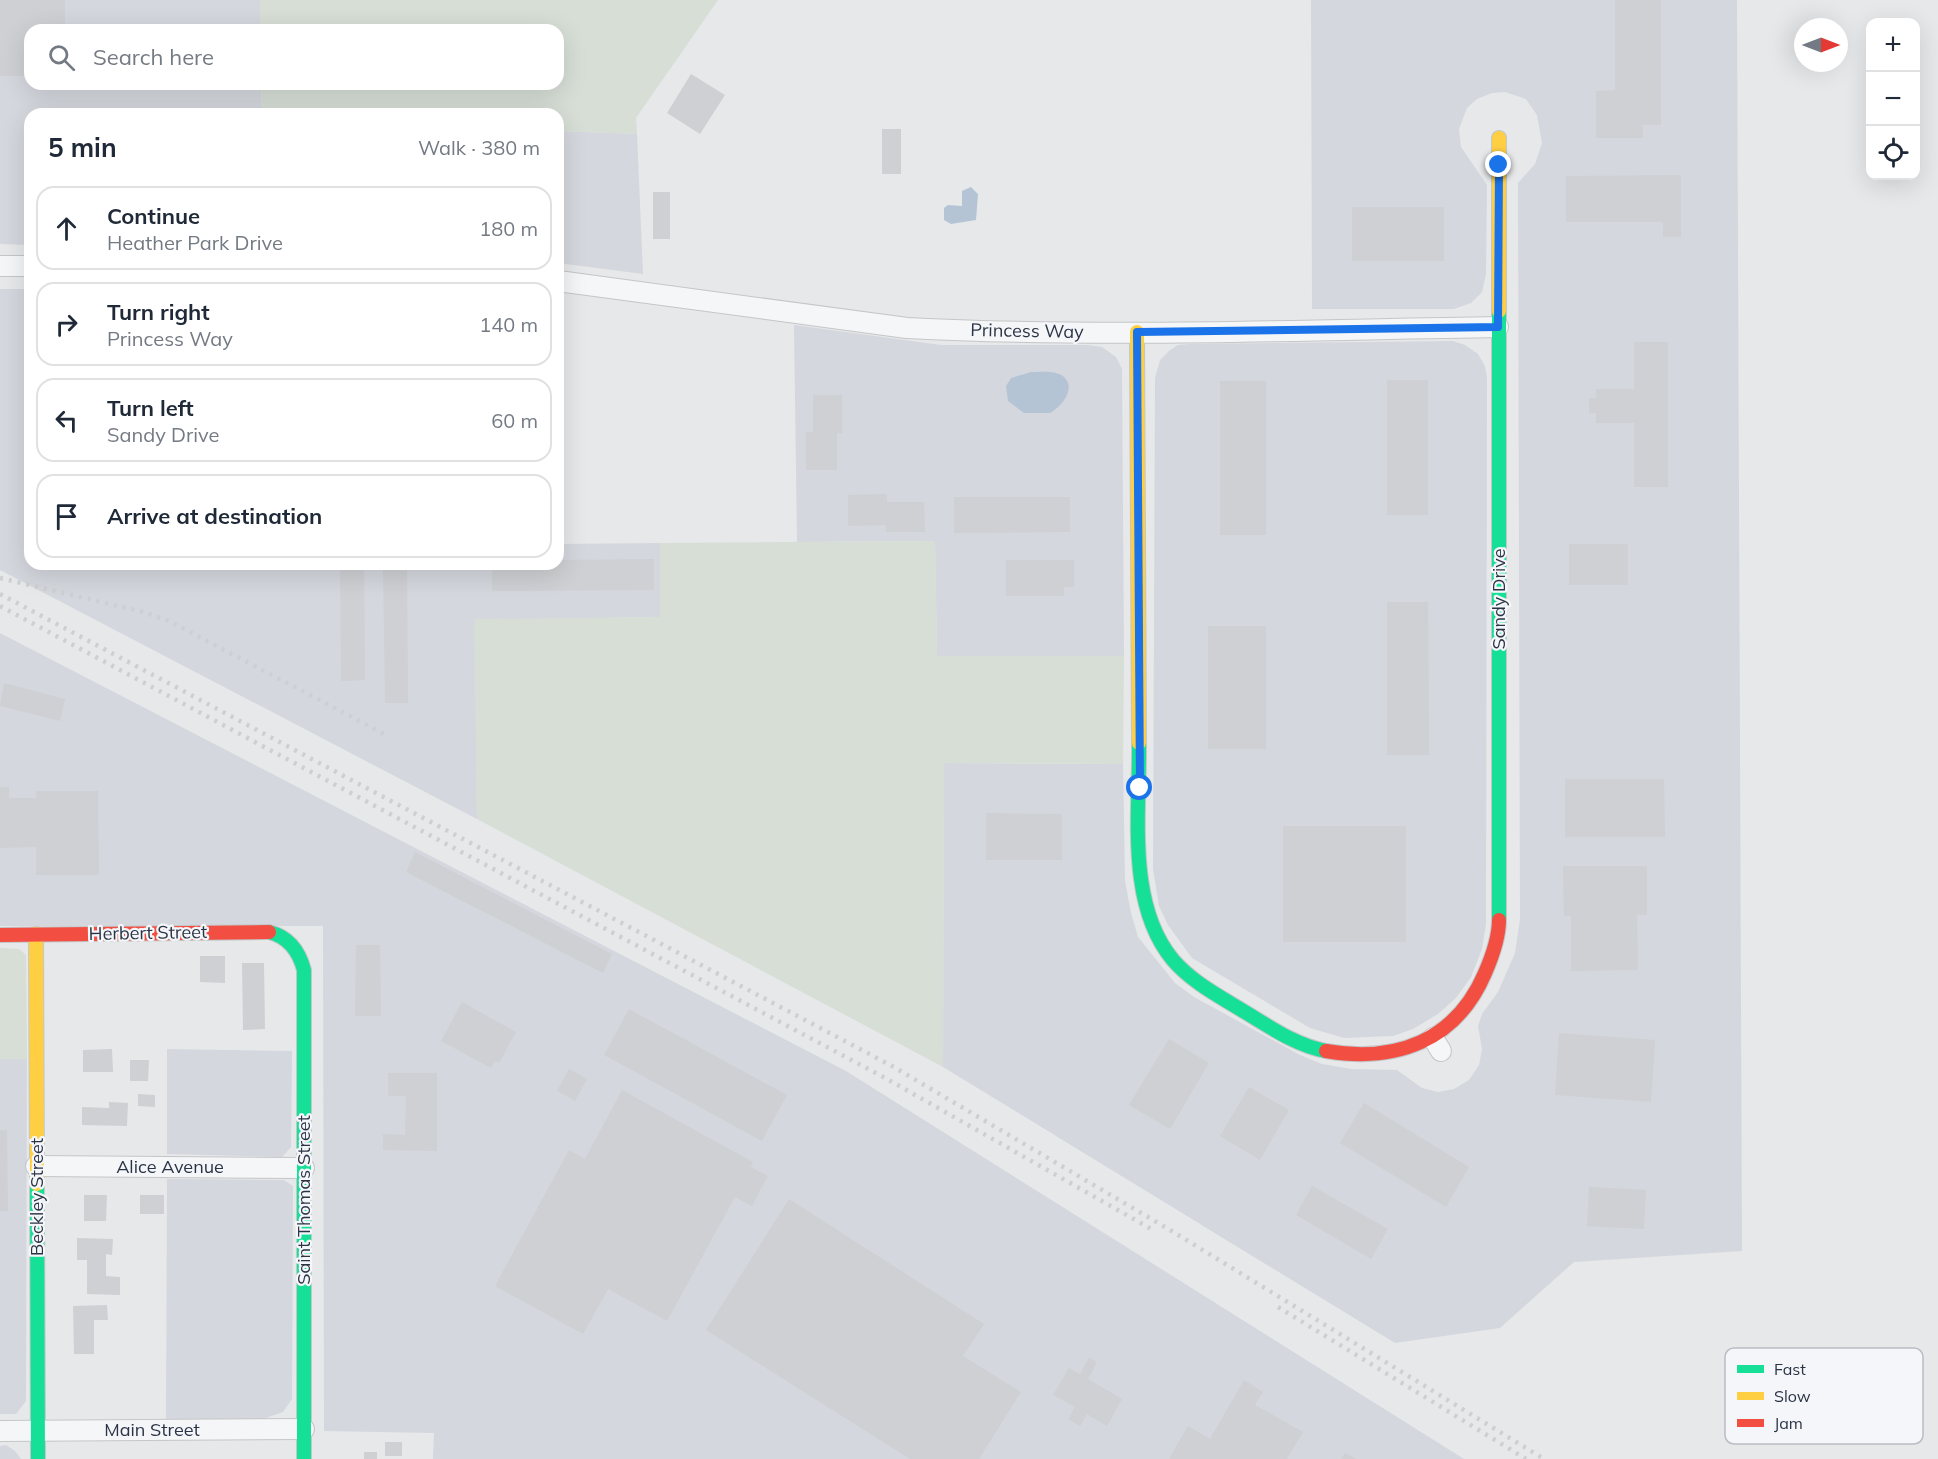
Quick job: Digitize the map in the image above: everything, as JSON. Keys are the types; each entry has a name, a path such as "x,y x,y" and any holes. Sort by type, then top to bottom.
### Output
{"street":[{"name":"Sandy Drive","path":"1137,332 1140,881 1144,907 1153,930 1175,964 1197,983 1280,1032 1313,1048 1342,1055 1385,1055 1437,1044 1482,983 1496,949 1499,925 1499,138"},
{"path":"0,266 24,266"},
{"name":"Princess Way","path":"564,282 907,328 1004,332 1137,332 1498,327"},
{"name":"Herbert Street","path":"0,935 271,932 294,943"},
{"name":"Beckley Street","path":"36,934 38,1459"},
{"name":"Saint Thomas Street","path":"294,943 301,954 304,970 304,1459"},
{"name":"Alice Avenue","path":"36,1166 304,1168"},
{"name":"Main Street","path":"0,1431 304,1429"}],"shaded area":[{"path":"0,0 260,0 260,24 24,24 24,90 261,90 262,108 24,108 24,245 0,244"},
{"path":"260,0 718,0 636,118 637,134 564,131 564,108 262,108 261,90 564,90 564,24 260,24"},
{"path":"1311,0 1737,0 1742,1251 1574,1262 1500,1328 1395,1343 943,1067 944,763 1123,764 1125,881 1131,913 1138,937 1175,983 1194,997 1300,1055 1322,1064 1351,1069 1397,1070 1422,1088 1438,1092 1454,1089 1469,1080 1479,1065 1482,1049 1478,1026 1482,1014 1498,992 1515,953 1520,919 1518,183 1535,164 1542,143 1537,115 1526,99 1505,92 1492,93 1477,99 1467,108 1459,129 1461,147 1487,185 1486,274 1482,292 1471,303 1454,309 1312,309"},
{"path":"564,131 637,134 643,274 564,264"},
{"path":"0,289 24,289 24,570 564,570 564,544 660,543 661,617 475,620 477,819 0,570"},
{"path":"794,325 941,345 1087,345 1102,347 1116,357 1122,369 1124,656 937,656 935,541 797,542"},
{"path":"1453,341 1465,345 1478,354 1485,366 1487,378 1486,924 1482,949 1471,977 1456,998 1438,1014 1413,1029 1393,1036 1344,1038 1310,1028 1192,958 1168,925 1159,906 1153,869 1155,378 1160,360 1178,345"},
{"path":"935,541 937,656 1124,656 1123,764 944,763 943,1067 477,819 474,619 660,617 660,543"},
{"path":"0,633 846,1071 1464,1459 433,1459 434,1433 324,1431 323,926 0,926"},
{"path":"0,948 19,949 26,955 27,1059 0,1059"},
{"path":"167,1049 292,1051 291,1147 282,1157 167,1154"},
{"path":"0,1059 27,1059 26,1401 16,1414 0,1414"},
{"path":"167,1179 284,1180 293,1186 292,1399 283,1412 263,1419 166,1419"},
{"path":"6,1445 21,1459 0,1459 0,1446"}],"water":[{"path":"971,187 978,194 976,220 951,224 944,220 944,208 948,205 962,206 962,191"},
{"path":"1031,372 1057,373 1068,382 1066,398 1050,413 1024,413 1008,401 1006,386 1011,378"}],"building":[{"path":"0,0 65,0 65,24 24,24 24,76 0,76"},
{"path":"1615,0 1661,0 1661,125 1643,125 1643,138 1596,138 1596,91 1615,90"},
{"path":"691,74 725,95 700,134 667,113"},
{"path":"882,129 901,129 901,174 882,174"},
{"path":"1681,175 1681,237 1663,237 1663,222 1566,222 1566,176"},
{"path":"653,192 670,192 670,239 653,239"},
{"path":"1352,207 1444,207 1444,261 1352,261"},
{"path":"1634,342 1668,342 1668,487 1634,487 1634,423 1596,423 1596,413 1589,413 1589,398 1596,398 1596,389 1634,389"},
{"path":"1387,380 1428,380 1428,515 1387,515"},
{"path":"1220,381 1266,381 1266,535 1220,535"},
{"path":"813,395 842,395 842,433 837,433 837,470 806,470 806,432 813,432"},
{"path":"887,494 887,502 924,502 925,532 886,532 886,525 848,526 848,495"},
{"path":"954,497 1070,497 1070,532 954,533"},
{"path":"1569,544 1628,544 1628,585 1569,585"},
{"path":"654,559 654,590 492,591 492,570 564,570 564,560"},
{"path":"1006,560 1074,560 1074,587 1064,587 1064,596 1006,596"},
{"path":"340,570 364,570 365,680 341,681"},
{"path":"383,570 407,570 408,703 385,703"},
{"path":"1387,602 1428,602 1429,755 1387,755"},
{"path":"1208,626 1266,626 1266,749 1208,749"},
{"path":"4,683 65,699 60,721 0,706"},
{"path":"1565,779 1664,779 1665,837 1565,837"},
{"path":"0,787 9,787 9,798 36,798 36,791 98,791 99,875 36,875 36,847 0,848"},
{"path":"986,813 1062,814 1062,860 986,860"},
{"path":"1283,826 1406,826 1406,942 1283,942"},
{"path":"415,852 612,954 603,973 406,872"},
{"path":"1563,866 1647,866 1647,915 1637,915 1638,970 1571,971 1571,916 1564,916"},
{"path":"356,945 380,945 381,1016 355,1016"},
{"path":"200,956 225,956 225,983 200,982"},
{"path":"242,963 264,963 265,1029 243,1030"},
{"path":"462,1002 516,1032 499,1063 495,1061 491,1068 441,1041"},
{"path":"629,1009 787,1095 762,1141 604,1055"},
{"path":"1559,1033 1655,1040 1651,1102 1555,1095"},
{"path":"1169,1039 1209,1063 1170,1129 1129,1105"},
{"path":"112,1049 113,1072 83,1072 83,1050"},
{"path":"130,1060 149,1060 148,1081 130,1081"},
{"path":"569,1069 587,1079 575,1101 557,1091"},
{"path":"388,1073 437,1073 437,1151 383,1150 383,1134 405,1135 406,1096 388,1096"},
{"path":"1249,1087 1289,1110 1260,1160 1220,1136"},
{"path":"622,1090 753,1162 751,1167 768,1176 752,1206 735,1197 667,1321 608,1289 583,1334 495,1286 569,1150 585,1159"},
{"path":"138,1094 155,1095 155,1107 138,1106"},
{"path":"109,1102 128,1103 127,1126 82,1125 82,1107 109,1108"},
{"path":"1364,1103 1469,1167 1446,1207 1340,1143"},
{"path":"0,1130 7,1130 8,1211 0,1211"},
{"path":"1312,1186 1388,1229 1371,1259 1296,1215"},
{"path":"1589,1187 1646,1190 1644,1229 1587,1226"},
{"path":"84,1195 107,1195 106,1221 84,1221"},
{"path":"140,1195 164,1195 164,1214 140,1214"},
{"path":"789,1199 984,1324 963,1356 1021,1392 979,1459 910,1459 706,1330"},
{"path":"77,1238 113,1239 112,1255 106,1254 106,1276 120,1277 120,1295 87,1294 87,1260 77,1260"},
{"path":"107,1305 108,1320 94,1320 94,1354 74,1354 73,1306"},
{"path":"1089,1358 1097,1362 1088,1379 1122,1399 1107,1426 1087,1414 1080,1426 1068,1419 1075,1407 1053,1395 1069,1368 1080,1374"},
{"path":"1244,1380 1263,1392 1255,1405 1303,1432 1287,1459 1169,1459 1188,1426 1210,1439"},
{"path":"385,1442 402,1442 402,1456 385,1456"},
{"path":"364,1452 377,1452 377,1459 364,1459"},
{"path":"1345,1453 1356,1459 1341,1459"}],"railway":[{"path":"0,578 140,611 169,621 388,736"},
{"path":"0,594 892,1066 1170,1230 1544,1459"},
{"path":"0,606 887,1079 1153,1230"},
{"path":"1278,1307 1526,1459"}],"traffic: fast":[{"path":"1499,311 1499,920"},
{"path":"1139,743 1139,856 1148,912 1158,937 1173,960 1205,987 1281,1034 1326,1051"},
{"path":"269,932 288,941 299,957 304,970 304,1459"},
{"path":"37,1184 38,1459"}],"traffic: slow":[{"path":"1499,138 1499,311"},
{"path":"1137,332 1139,743"},
{"path":"36,934 37,1184"}],"traffic: jam":[{"path":"1326,1051 1352,1054 1399,1050 1421,1042 1440,1031 1458,1016 1473,996 1493,954 1499,920"},
{"path":"0,935 269,932"}],"route":[{"path":"1140,788 1137,332 1498,327 1499,165"}]}
